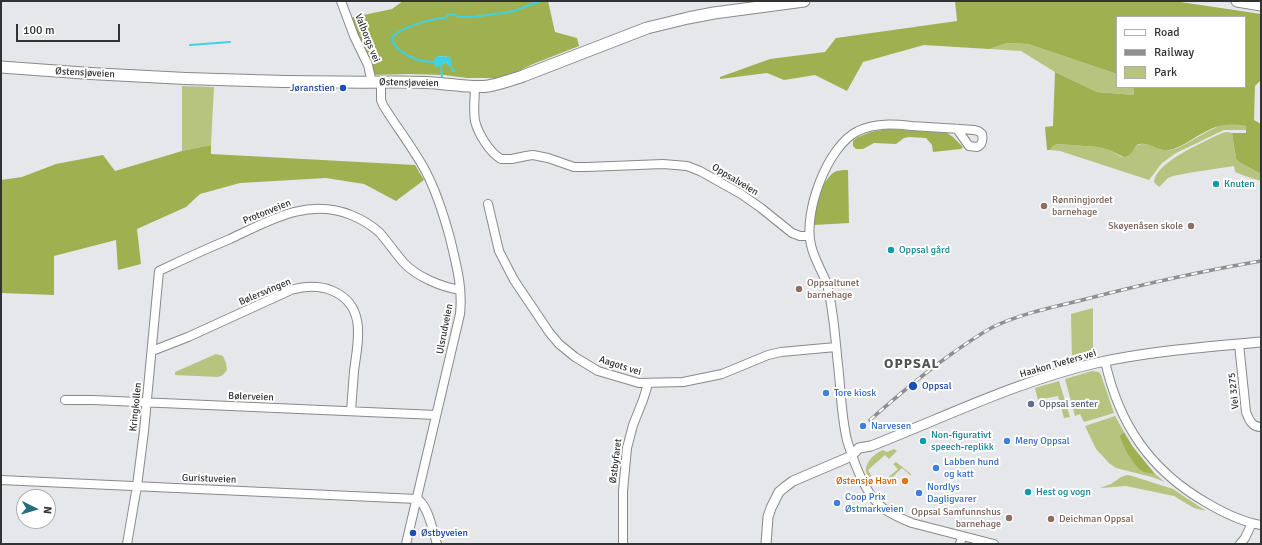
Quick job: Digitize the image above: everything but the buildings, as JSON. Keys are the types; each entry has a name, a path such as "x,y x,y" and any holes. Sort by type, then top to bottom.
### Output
{"main road":[{"name":"Østensjøveien","path":"1,66 71,72 179,78 376,83 417,82 486,86 506,82 625,36 673,21 714,13 804,1"},
{"path":"1237,1 1261,5"}],"street":[{"name":"Valborgs vei","path":"341,1 354,36 376,83"},
{"name":"Ulsrudveien","path":"376,83 383,106 420,162 434,189 447,228 459,276 460,290 460,314 406,544"},
{"name":"Oppsalveien","path":"475,86 476,125 488,148 501,159 512,159 533,155 548,158 564,164 581,167 662,164 687,166 700,171 741,194 792,233 800,236 809,236"},
{"path":"957,129 884,124 870,126 852,135 840,145 834,154 817,192 810,218 809,236 814,258 826,284 831,302 845,429 852,455 872,497 884,509 896,517 961,540 994,544"},
{"name":"Aagots vei","path":"488,204 496,242 502,259 514,280 549,332 560,344 575,358 598,370 639,383 648,384 683,382 728,372 768,355 791,351 836,347"},
{"name":"Protonveien","path":"159,272 186,258 277,217 298,210 313,208 344,212 358,218 376,229 410,268 438,284 451,289 460,290"},
{"name":"Kringkollen","path":"127,544 137,486 147,402 159,272"},
{"name":"Bølersvingen","path":"152,351 188,337 291,290 313,286 329,289 351,304 358,320 359,336 351,411"},
{"name":"Haakon Tveters vei","path":"766,544 768,517 779,492 793,481 852,455 862,454 871,446 1038,379 1105,361 1169,351 1261,342"},
{"name":"Vei 3275","path":"1240,344 1248,420 1256,427 1261,427"},
{"path":"1105,361 1112,389 1124,418 1135,437 1153,461 1175,481 1200,499 1219,510 1246,522 1261,525"},
{"name":"Østbyfaret","path":"623,544 623,491 627,448 633,425 648,384"},
{"name":"Bølerveien","path":"65,400 147,402 436,415"},
{"name":"Guristuveien","path":"1,480 417,499"},
{"path":"417,499 425,507 438,544"},
{"path":"1240,544 1245,538 1252,523"}],"green space":[{"path":"403,1 548,1 555,32 577,38 579,46 533,64 504,78 467,78 444,75 410,74 373,75 349,18 392,9","holes":["437,56 450,57 451,64 448,64 447,62 441,65"]},
{"path":"955,1 1174,1 1261,14 1261,80 1255,86 1254,120 1261,124 1261,174 1236,159 1232,133 1246,133 1246,126 1228,125 1214,128 1180,146 1169,150 1161,150 1147,144 1139,144 1129,155 1124,157 1098,147 1057,144 1050,150 1047,150 1045,127 1053,126 1055,72 1097,92 1134,95 1133,88 1246,88 1246,16 1116,16 1116,74 1028,44 1007,43 989,49 924,45 863,62 847,91 815,75 784,80 767,73 720,79 720,77 770,59 825,52 836,38 957,21"},
{"path":"1007,43 1028,44 1116,74 1116,88 1133,88 1134,95 1097,92 1055,72 1021,51 989,49"},
{"path":"182,86 214,87 211,145 182,151"},
{"path":"1225,124 1246,126 1247,130 1224,130 1176,153 1162,163 1149,180 1060,151 1050,150 1057,144 1098,147 1109,150 1122,157 1132,152 1134,147 1137,145 1142,144 1164,150 1175,149 1212,129"},
{"path":"888,129 947,133 963,147 961,149 933,152 932,145 926,138 909,137 904,138 896,144 874,143 863,149 856,149 853,146 853,141 858,137 871,132"},
{"path":"1222,133 1232,133 1236,159 1261,174 1261,181 1235,172 1234,166 1173,176 1168,178 1159,187 1154,182 1157,174 1163,167 1182,153"},
{"path":"211,145 211,154 415,165 424,180 396,201 364,184 326,178 240,183 200,194 186,207 137,229 141,264 118,270 116,240 54,256 54,295 1,293 1,180 22,177 56,164 103,155 115,171 182,151"},
{"path":"840,170 848,170 849,223 814,225 815,211 824,184 833,173"},
{"path":"1093,308 1093,352 1088,357 1072,361 1071,314"},
{"path":"216,354 223,356 226,363 227,370 223,375 218,377 175,375 175,372"},
{"path":"1092,371 1099,372 1101,375 1114,413 1084,422 1080,414 1075,416 1065,379"},
{"path":"1059,381 1070,417 1064,418 1058,396 1038,400 1035,388"},
{"path":"1115,416 1124,432 1120,435 1142,471 1155,474 1165,482 1152,477 1116,468 1110,464 1096,449 1085,426"},
{"path":"1124,432 1133,447 1155,474 1142,471 1132,460 1121,439 1120,435"},
{"path":"894,449 897,451 889,459 885,455 868,470 871,475 870,478 866,470 869,462 875,454 883,450 887,452"},
{"path":"896,462 911,474 910,475 902,468 884,485 882,483 898,469 893,464"},
{"path":"1127,475 1173,489 1206,511 1194,508 1174,496 1126,486 1100,488"}],"water":[{"path":"437,56 450,57 452,63 451,65 456,72 452,72 451,67 447,65 447,62 435,67 434,59"}],"waterway":[{"path":"434,62 418,60 405,54 394,44 393,36 411,26 439,18 445,18 448,15 454,14 458,17 472,17 502,13 514,11 540,1"},
{"path":"190,45 230,42"},
{"path":"441,65 442,77"}],"railway":[{"path":"870,420 909,386 940,363 976,337 1004,322 1039,311 1130,288 1195,273 1261,261"}],"place":[{"name":"Jøranstien","path":"343,88"},
{"name":"Knuten","path":"1216,184"},
{"name":"Rønningjordet barnehage","path":"1044,206"},
{"name":"Skøyenåsen skole","path":"1191,226"},
{"name":"Oppsal gård","path":"891,250"},
{"name":"Oppsaltunet barnehage","path":"799,289"},
{"name":"Oppsal","path":"913,386"},
{"name":"Tore kiosk","path":"826,393"},
{"name":"Oppsal senter","path":"1031,404"},
{"name":"Narvesen","path":"863,426"},
{"name":"Non-figurativt speech-replikk","path":"923,441"},
{"name":"Meny Oppsal","path":"1007,441"},
{"name":"Labben hund og katt","path":"936,468"},
{"name":"Østensjø Havn","path":"905,481"},
{"name":"Hest og vogn","path":"1028,492"},
{"name":"Nordlys Dagligvarer","path":"919,493"},
{"name":"Coop Prix Østmarkveien","path":"837,503"},
{"name":"Oppsal Samfunnshus barnehage","path":"1009,518"},
{"name":"Deichman Oppsal","path":"1051,519"},
{"name":"Østbyveien","path":"413,533"}],"district":[{"name":"OPPSAL","path":"912,364"}]}
